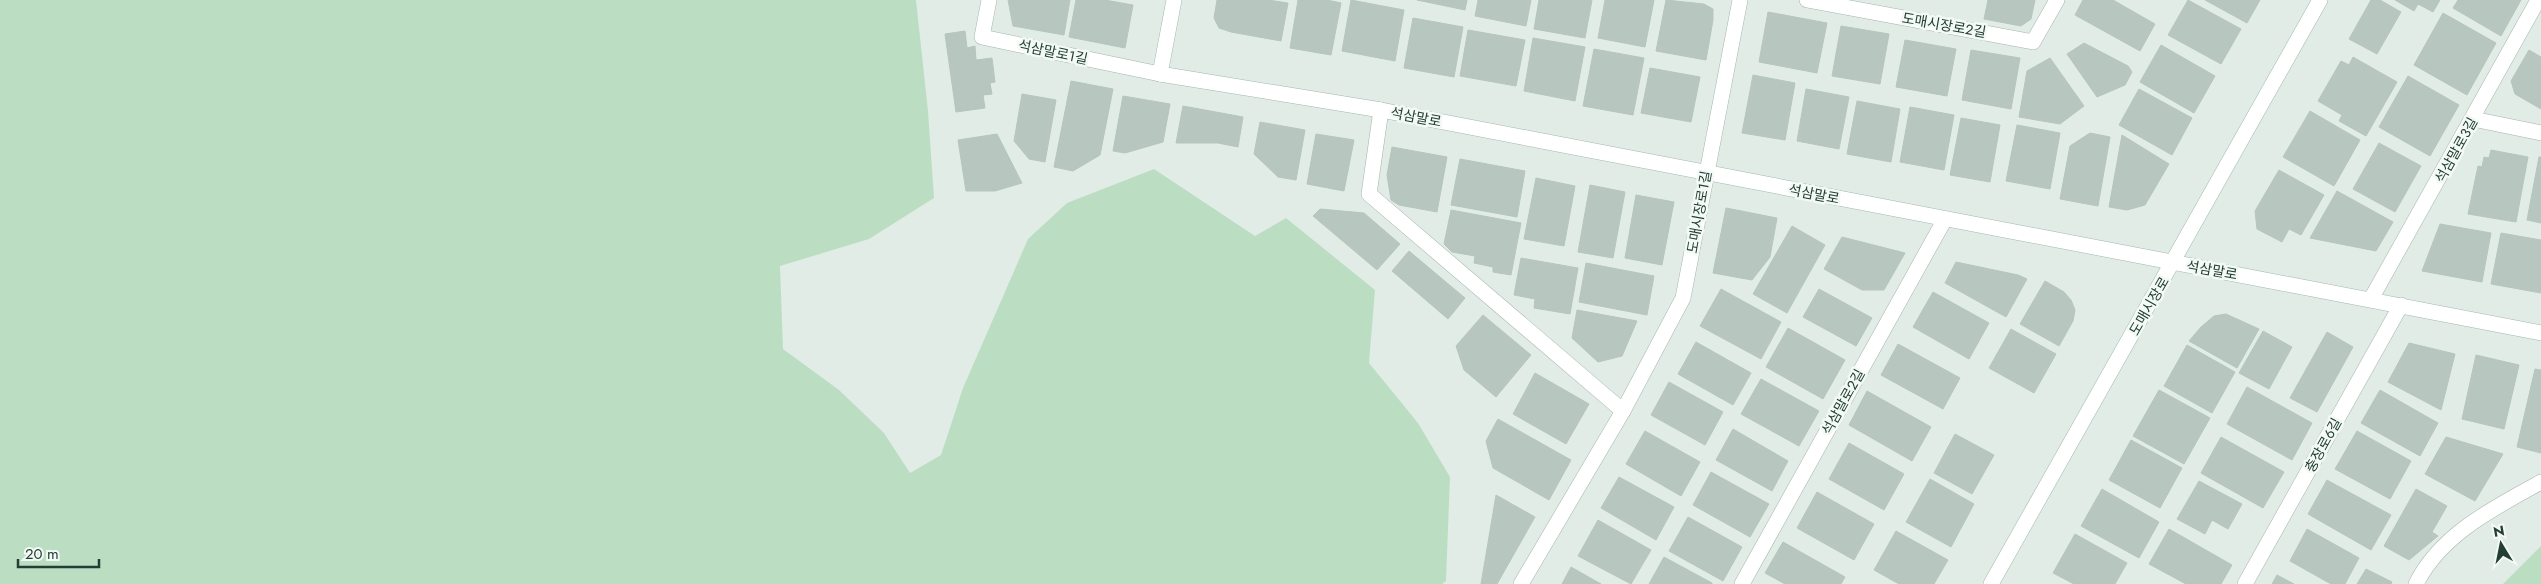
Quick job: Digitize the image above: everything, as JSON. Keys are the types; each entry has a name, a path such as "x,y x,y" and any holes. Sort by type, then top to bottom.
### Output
{"street":[{"name":"석삼말로1길","path":"989,0 982,36 1160,74"},
{"path":"1160,74 1174,0"},
{"name":"도매시장로1길","path":"1521,584 1623,411 1683,298 1740,0"},
{"name":"도매시장로2길","path":"1807,0 2033,42 2057,0"},
{"name":"도매시장로","path":"1991,584 2320,0"},
{"name":"석삼말로3길","path":"2371,299 2538,0"},
{"name":"석삼말로","path":"1160,74 1381,110 2541,333"},
{"path":"1381,110 1369,194 1623,411"},
{"path":"2473,119 2541,133"},
{"name":"석삼말로2길","path":"1742,584 1945,219"},
{"name":"충장로6길","path":"2245,584 2401,305"},
{"path":"2416,584 2426,564 2478,517 2541,482"}],"green space":[{"path":"0,0 916,0 928,111 934,198 869,239 780,266 783,349 839,390 884,433 910,473 941,455 963,388 1028,239 1067,203 1154,169 1255,236 1286,218 1375,290 1369,363 1418,423 1450,477 1446,581 1442,584 0,584"},
{"path":"2541,546 2541,584 2503,584"}],"building":[{"path":"1008,0 1070,0 1064,35 1013,26"},
{"path":"1076,0 1105,0 1133,5 1125,48 1069,37"},
{"path":"1217,0 1268,0 1288,3 1281,41 1219,28 1214,18"},
{"path":"1298,0 1327,0 1341,3 1331,55 1290,48"},
{"path":"1351,0 1404,10 1395,61 1342,51"},
{"path":"1417,0 1467,0 1465,10"},
{"path":"1478,0 1531,0 1526,26 1475,16"},
{"path":"1539,0 1592,0 1585,38 1534,29"},
{"path":"1605,0 1654,0 1645,47 1598,38"},
{"path":"1666,0 1704,4 1713,9 1706,60 1656,51"},
{"path":"1988,0 2035,0 2031,19 2021,26 1984,19"},
{"path":"2083,0 2113,0 2155,24 2140,51 2075,15"},
{"path":"2188,0 2241,29 2221,64 2168,35"},
{"path":"2205,0 2260,0 2247,23"},
{"path":"2371,0 2380,0 2401,12 2377,54 2349,39"},
{"path":"2395,0 2440,0 2433,12 2418,4 2414,11"},
{"path":"2458,0 2521,0 2501,36 2453,8"},
{"path":"1768,12 1827,23 1817,73 1759,62"},
{"path":"2443,13 2496,43 2467,95 2414,65"},
{"path":"1413,18 1463,27 1454,77 1404,68"},
{"path":"1841,26 1889,34 1880,84 1832,76"},
{"path":"1468,30 1525,40 1516,86 1460,76"},
{"path":"965,31 967,48 975,46 976,60 992,58 995,82 990,83 992,94 983,95 985,108 956,112 945,34"},
{"path":"1533,38 1585,47 1575,101 1524,91"},
{"path":"1905,40 1956,49 1947,96 1896,87"},
{"path":"2084,43 2128,66 2132,72 2125,85 2097,97 2067,54"},
{"path":"2161,45 2215,76 2194,113 2140,82"},
{"path":"1594,49 1644,58 1633,115 1583,106"},
{"path":"1971,50 2020,58 2011,109 1962,100"},
{"path":"2529,50 2541,57 2541,109 2515,94 2511,81"},
{"path":"2353,57 2397,82 2366,136 2339,121 2342,115 2318,101 2341,61 2349,65"},
{"path":"2050,58 2084,106 2060,124 2019,117 2027,71"},
{"path":"1650,68 1700,77 1691,122 1641,113"},
{"path":"1753,75 1795,83 1785,140 1742,133"},
{"path":"2408,76 2459,105 2430,156 2379,127"},
{"path":"1071,81 1113,89 1100,155 1073,171 1054,167"},
{"path":"1806,89 1849,97 1839,149 1797,141"},
{"path":"2139,89 2192,118 2172,155 2119,125"},
{"path":"1022,94 1056,100 1045,162 1029,159 1014,141"},
{"path":"1123,96 1170,104 1163,142 1125,153 1113,151"},
{"path":"1857,101 1900,109 1891,162 1847,154"},
{"path":"1183,106 1243,117 1238,147 1218,143 1176,143"},
{"path":"1910,107 1954,115 1944,170 1900,162"},
{"path":"2310,111 2360,140 2334,186 2283,157"},
{"path":"1961,118 2000,125 1990,182 1950,175"},
{"path":"1260,122 1305,130 1296,180 1278,177 1254,154"},
{"path":"2017,125 2060,133 2050,189 2006,181"},
{"path":"2090,133 2110,137 2098,206 2060,199 2070,146"},
{"path":"997,134 1022,183 995,191 966,191 958,140"},
{"path":"1316,134 1354,140 1344,191 1307,184"},
{"path":"2122,135 2169,164 2145,205 2127,210 2109,207"},
{"path":"2379,143 2421,166 2395,212 2353,189"},
{"path":"1392,147 1447,157 1437,212 1399,205 1391,200 1387,175"},
{"path":"2491,150 2528,157 2516,222 2468,214 2478,166 2482,167 2484,157 2489,158"},
{"path":"2539,157 2541,157 2541,223 2527,220"},
{"path":"1460,159 1525,171 1517,217 1451,205"},
{"path":"2279,170 2324,195 2301,235 2289,229 2282,242 2257,229 2255,211"},
{"path":"1536,178 1575,186 1564,246 1524,239"},
{"path":"1590,185 1625,192 1613,258 1578,252"},
{"path":"2337,191 2393,222 2376,251 2310,238"},
{"path":"1636,195 1674,202 1662,265 1625,258"},
{"path":"1726,208 1777,218 1770,257 1752,280 1713,273"},
{"path":"1320,209 1364,213 1400,244 1377,270 1313,216"},
{"path":"1451,210 1521,223 1511,275 1493,272 1493,267 1474,263 1475,256 1452,252 1444,244"},
{"path":"2440,224 2491,233 2482,282 2422,271"},
{"path":"1792,226 1825,245 1787,313 1753,294"},
{"path":"2501,233 2541,240 2541,293 2491,284"},
{"path":"1842,237 1905,253 1884,290 1862,290 1824,269"},
{"path":"1409,251 1465,298 1448,319 1392,271"},
{"path":"1521,258 1578,268 1570,314 1534,308 1535,299 1514,295"},
{"path":"1956,262 2018,275 2027,279 2006,317 1945,283"},
{"path":"1586,263 1654,276 1647,315 1579,302"},
{"path":"2045,281 2064,292 2071,300 2075,310 2073,321 2059,346 2020,324"},
{"path":"1721,289 1781,322 1761,359 1700,326"},
{"path":"1819,289 1872,318 1856,346 1803,317"},
{"path":"1933,292 1989,323 1969,359 1913,327"},
{"path":"1577,310 1637,321 1622,356 1598,362 1572,338"},
{"path":"2226,314 2259,329 2237,368 2189,341 2214,316"},
{"path":"1483,315 1531,355 1496,397 1464,370 1456,346"},
{"path":"1788,328 1845,360 1823,399 1766,367"},
{"path":"2011,329 2056,354 2034,393 1989,368"},
{"path":"2263,331 2292,347 2269,389 2239,373"},
{"path":"2327,332 2353,347 2317,412 2290,398"},
{"path":"1696,342 1751,373 1733,405 1678,374"},
{"path":"2409,343 2455,354 2441,410 2388,382"},
{"path":"1898,344 1960,378 1943,409 1881,375"},
{"path":"2187,345 2235,372 2212,413 2164,386"},
{"path":"2476,355 2519,365 2504,429 2462,419"},
{"path":"2535,369 2541,370 2541,453 2517,447"},
{"path":"1535,373 1589,404 1566,444 1513,414"},
{"path":"1761,379 1819,411 1799,446 1741,414"},
{"path":"1669,382 1723,412 1705,445 1651,415"},
{"path":"2247,387 2312,423 2292,460 2227,424"},
{"path":"2159,390 2210,418 2184,464 2133,436"},
{"path":"2380,390 2438,423 2420,456 2361,423"},
{"path":"1867,391 1931,427 1912,461 1849,425"},
{"path":"1498,419 1571,460 1549,500 1493,468 1486,441"},
{"path":"1733,429 1788,461 1772,491 1716,460"},
{"path":"1645,431 1700,462 1681,496 1626,464"},
{"path":"2357,431 2411,461 2390,499 2335,469"},
{"path":"1955,434 1994,455 1972,494 1934,473"},
{"path":"2221,437 2284,472 2263,508 2201,473"},
{"path":"2446,437 2503,454 2475,501 2425,474"},
{"path":"2131,440 2182,468 2160,508 2109,480"},
{"path":"1849,443 1904,474 1884,510 1829,479"},
{"path":"1711,472 1769,504 1750,537 1693,505"},
{"path":"1619,477 1674,507 1656,540 1601,508"},
{"path":"1930,479 1974,504 1951,547 1906,522"},
{"path":"2327,480 2391,515 2371,550 2308,514"},
{"path":"2199,481 2242,504 2228,529 2212,520 2205,534 2177,519"},
{"path":"2102,489 2159,522 2139,558 2081,526"},
{"path":"2416,489 2447,506 2432,532 2438,536 2409,560 2384,546"},
{"path":"1817,492 1874,524 1854,560 1797,528"},
{"path":"1496,495 1535,517 1497,584 1481,584"},
{"path":"1688,517 1742,547 1723,581 1669,551"},
{"path":"1598,520 1651,550 1631,584 1578,556"},
{"path":"2169,529 2232,565 2221,584 2186,584 2149,564"},
{"path":"2307,529 2359,558 2345,584 2331,584 2290,561"},
{"path":"1896,531 1948,560 1934,584 1899,584 1874,570"},
{"path":"2075,534 2127,563 2115,584 2074,584 2053,573"},
{"path":"1783,542 1845,577 1841,584 1785,584 1765,573"},
{"path":"1664,557 1712,583 1712,584 1649,584"},
{"path":"1571,567 1601,584 1562,584"},
{"path":"2366,569 2392,582 2391,584 2357,584"},
{"path":"2277,575 2294,584 2272,584"}]}
